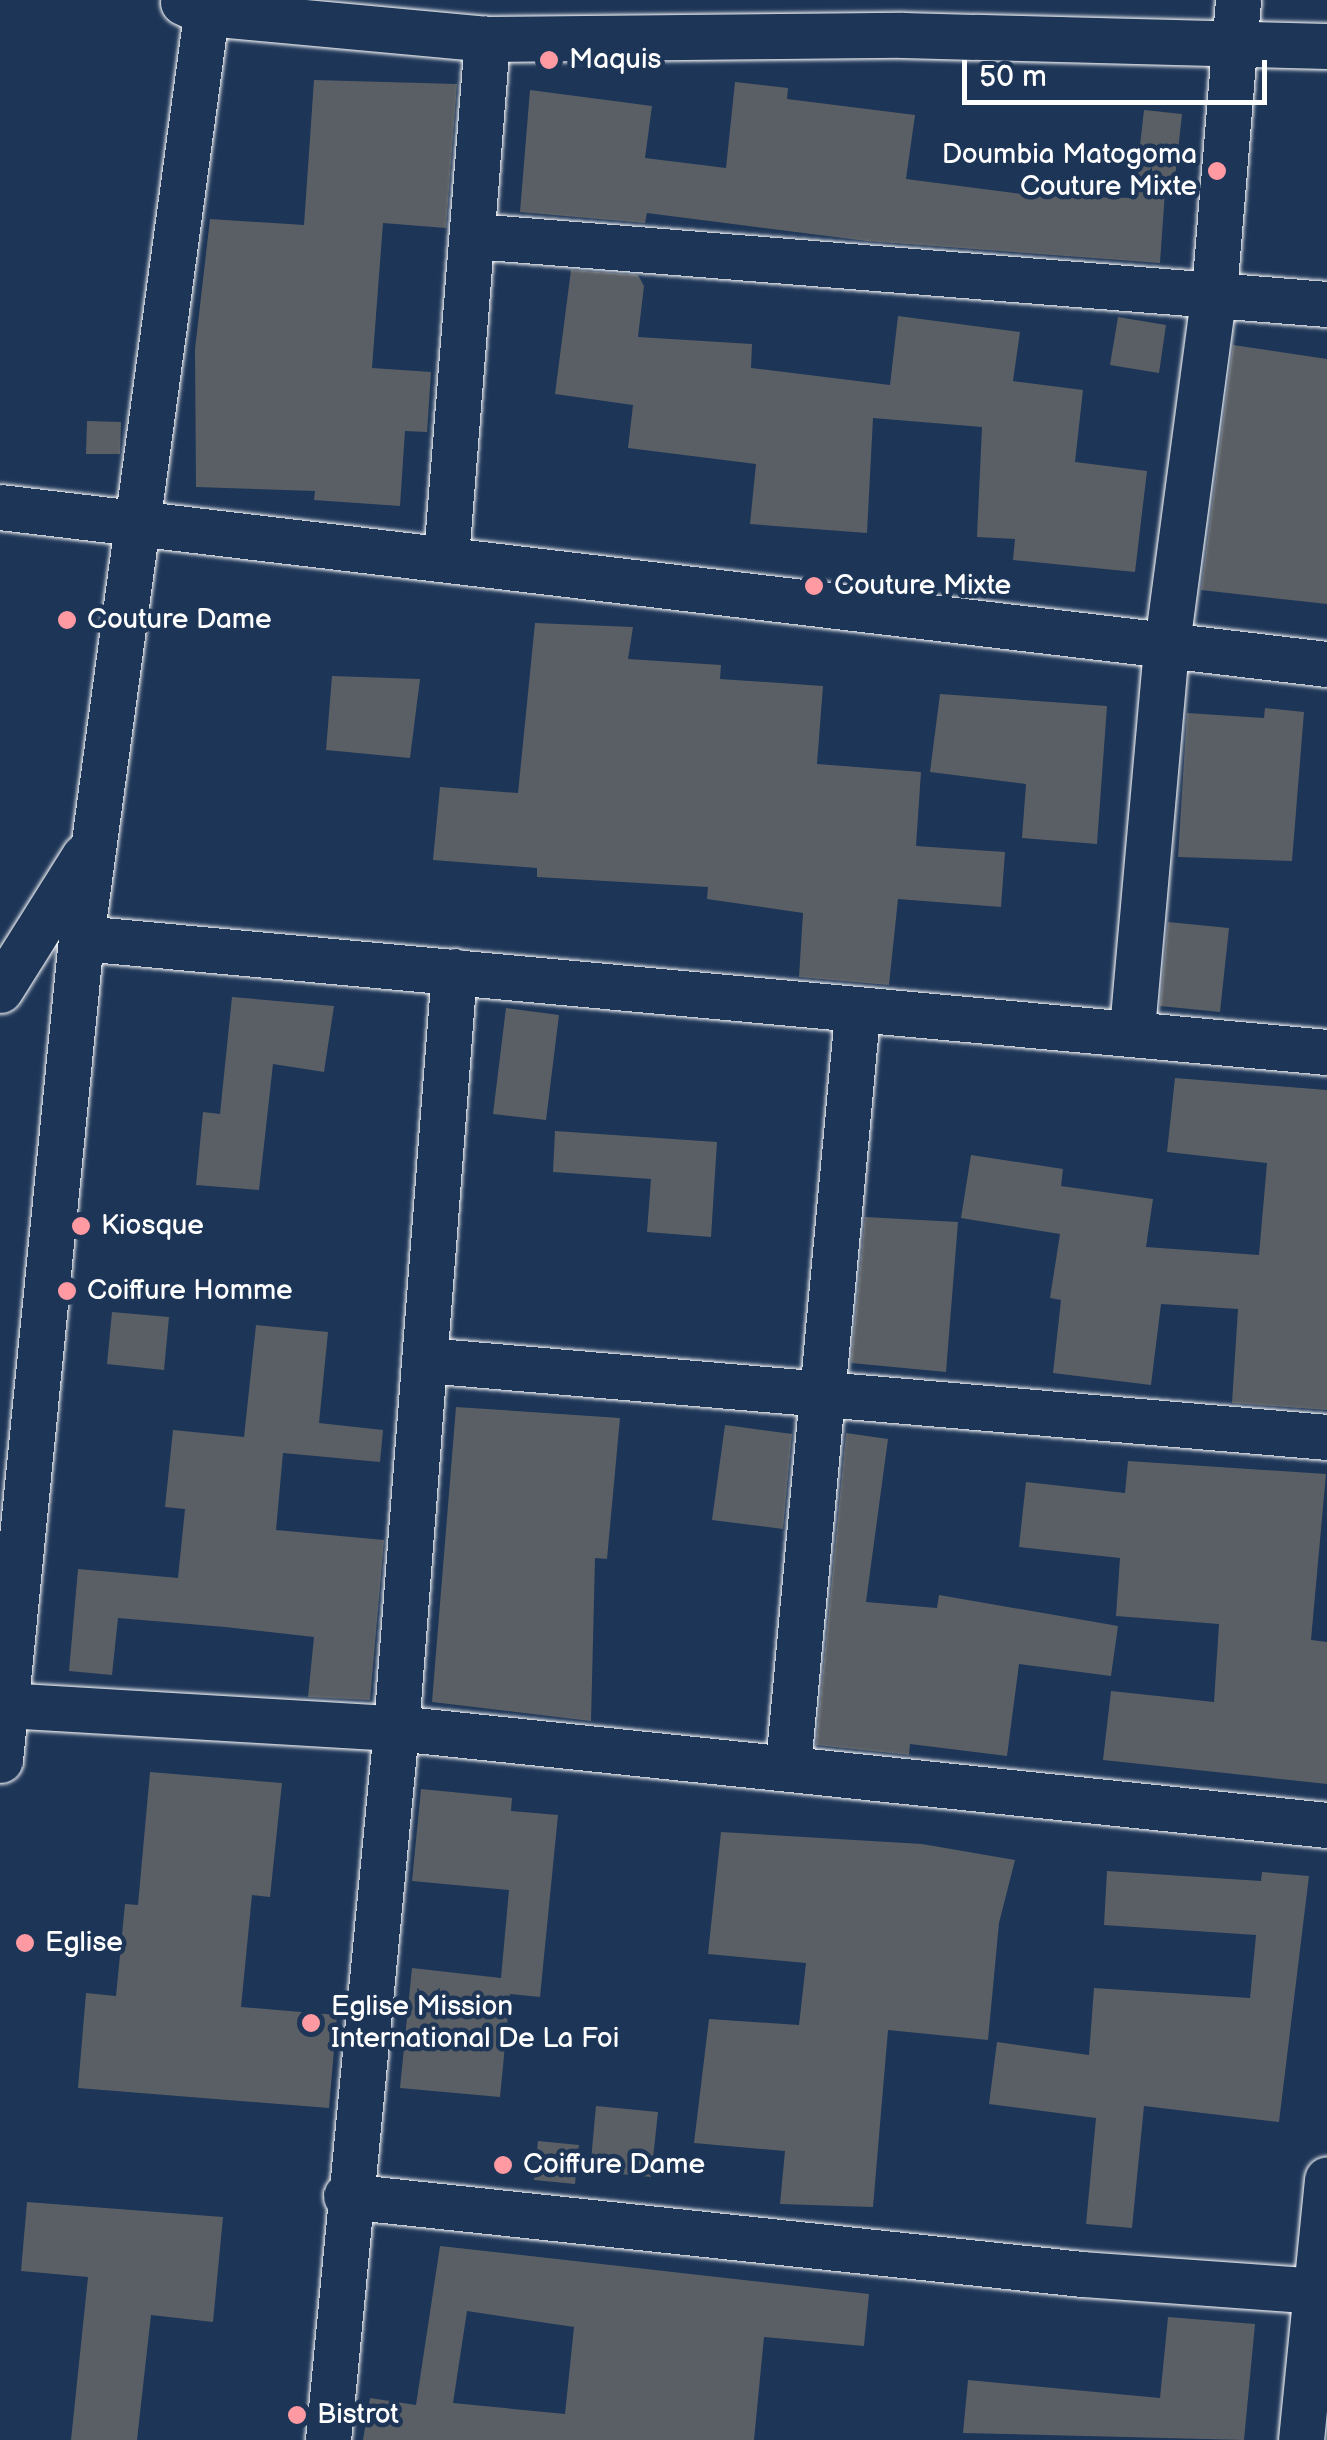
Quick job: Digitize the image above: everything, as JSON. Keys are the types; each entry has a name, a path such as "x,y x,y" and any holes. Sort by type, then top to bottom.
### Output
{"street":[{"path":"1132,1029 1166,651 1214,292 1238,0"},
{"path":"0,1760 81,938 198,4 486,39 904,18 1235,47 1327,46"},
{"path":"446,557 474,236 486,39"},
{"path":"474,236 1327,304"},
{"path":"0,507 136,518 1166,651 1327,664"},
{"path":"0,990 94,838"},
{"path":"81,938 857,1014 1132,1029 1327,1052"},
{"path":"328,2440 346,2196 396,1728 454,972"},
{"path":"788,1765 826,1396 857,1014"},
{"path":"425,1360 1327,1437"},
{"path":"4,1705 396,1728 788,1765 1327,1825"},
{"path":"1300,2440 1327,2180"},
{"path":"346,2196 1082,2274 1317,2291"}],"building":[{"path":"314,80 457,84 446,228 383,223 372,368 431,372 427,432 405,431 400,506 314,500 315,491 196,487 195,349 210,219 304,225"},
{"path":"735,82 788,88 787,99 915,115 906,179 1038,196 1134,198 1144,110 1182,114 1175,178 1166,177 1160,263 867,241 647,213 645,223 520,212 530,90 652,106 645,158 726,168"},
{"path":"571,270 638,275 644,286 638,337 752,344 751,368 890,385 898,316 1020,332 1013,381 1083,390 1075,462 1147,471 1135,572 1013,560 1015,539 977,537 982,427 873,418 867,533 750,524 756,464 628,448 633,405 555,394"},
{"path":"1118,317 1166,325 1159,373 1110,365"},
{"path":"1233,345 1327,359 1327,604 1201,590"},
{"path":"87,421 121,422 120,454 86,454"},
{"path":"535,623 633,627 628,659 721,665 720,679 823,686 817,764 921,772 916,846 1005,852 1001,907 898,899 889,985 799,977 803,913 707,899 708,887 537,877 537,868 433,860 440,787 518,793"},
{"path":"332,676 420,679 410,758 326,750"},
{"path":"940,694 1107,706 1097,844 1022,838 1026,784 930,772"},
{"path":"1265,708 1304,712 1292,861 1178,857 1187,713 1264,718"},
{"path":"1168,922 1229,928 1220,1012 1160,1006"},
{"path":"232,997 334,1006 324,1072 273,1064 259,1190 196,1185 203,1112 220,1114"},
{"path":"506,1008 559,1015 546,1120 493,1114"},
{"path":"1175,1078 1327,1090 1327,1410 1232,1403 1238,1309 1161,1304 1151,1385 1053,1373 1061,1300 1050,1298 1060,1234 961,1218 971,1155 1063,1169 1061,1186 1153,1199 1146,1247 1259,1255 1267,1163 1167,1152"},
{"path":"555,1131 717,1142 711,1237 647,1232 651,1179 553,1172"},
{"path":"865,1217 958,1222 946,1372 851,1363"},
{"path":"112,1312 169,1317 164,1370 107,1364"},
{"path":"256,1325 328,1332 319,1423 383,1430 380,1462 283,1453 276,1530 384,1540 370,1700 308,1697 314,1637 225,1627 118,1618 112,1675 69,1671 78,1569 178,1578 185,1509 165,1507 173,1430 244,1437"},
{"path":"456,1407 620,1418 607,1559 595,1558 591,1721 432,1702"},
{"path":"725,1425 792,1434 783,1529 712,1520"},
{"path":"846,1433 888,1439 866,1602 937,1608 939,1595 1118,1626 1111,1676 1019,1664 1007,1756 910,1744 909,1755 816,1745"},
{"path":"1128,1461 1326,1474 1311,1640 1327,1642 1327,1784 1103,1760 1111,1691 1214,1702 1219,1624 1116,1616 1120,1558 1019,1547 1026,1482 1125,1493"},
{"path":"150,1772 282,1783 270,1897 252,1895 241,2007 337,2015 329,2108 78,2088 86,1993 116,1996 125,1904 138,1905"},
{"path":"421,1789 512,1798 511,1811 558,1815 540,1997 510,1994 500,2097 400,2088 412,1968 501,1978 509,1890 412,1881"},
{"path":"721,1832 922,1844 1015,1860 999,1923 988,2040 888,2030 873,2207 780,2204 785,2151 694,2143 709,2019 799,2025 806,1963 708,1954"},
{"path":"1107,1871 1261,1881 1262,1872 1309,1876 1279,2122 1144,2106 1132,2228 1086,2224 1096,2118 989,2104 997,2042 1089,2055 1094,1988 1250,1998 1256,1935 1104,1925"},
{"path":"596,2106 658,2112 651,2177 590,2171"},
{"path":"538,2141 579,2145 575,2184 534,2180"},
{"path":"27,2202 223,2217 213,2322 151,2315 137,2440 71,2440 88,2277 21,2271"},
{"path":"440,2246 869,2294 864,2346 764,2337 754,2440 363,2440 370,2398 416,2405","holes":["467,2311 574,2327 565,2414 453,2403"]},
{"path":"1168,2317 1255,2324 1244,2440 963,2433 968,2380 1160,2398"}],"place":[{"name":"Maquis","path":"549,60"},
{"name":"Doumbia Matogoma Couture Mixte","path":"1217,171"},
{"name":"Couture Mixte","path":"814,586"},
{"name":"Couture Dame","path":"67,620"},
{"name":"Kiosque","path":"81,1226"},
{"name":"Coiffure Homme","path":"67,1291"},
{"name":"Eglise","path":"25,1943"},
{"name":"Eglise Mission International De La Foi","path":"311,2023"},
{"name":"Coiffure Dame","path":"503,2165"},
{"name":"Bistrot","path":"297,2415"}]}
